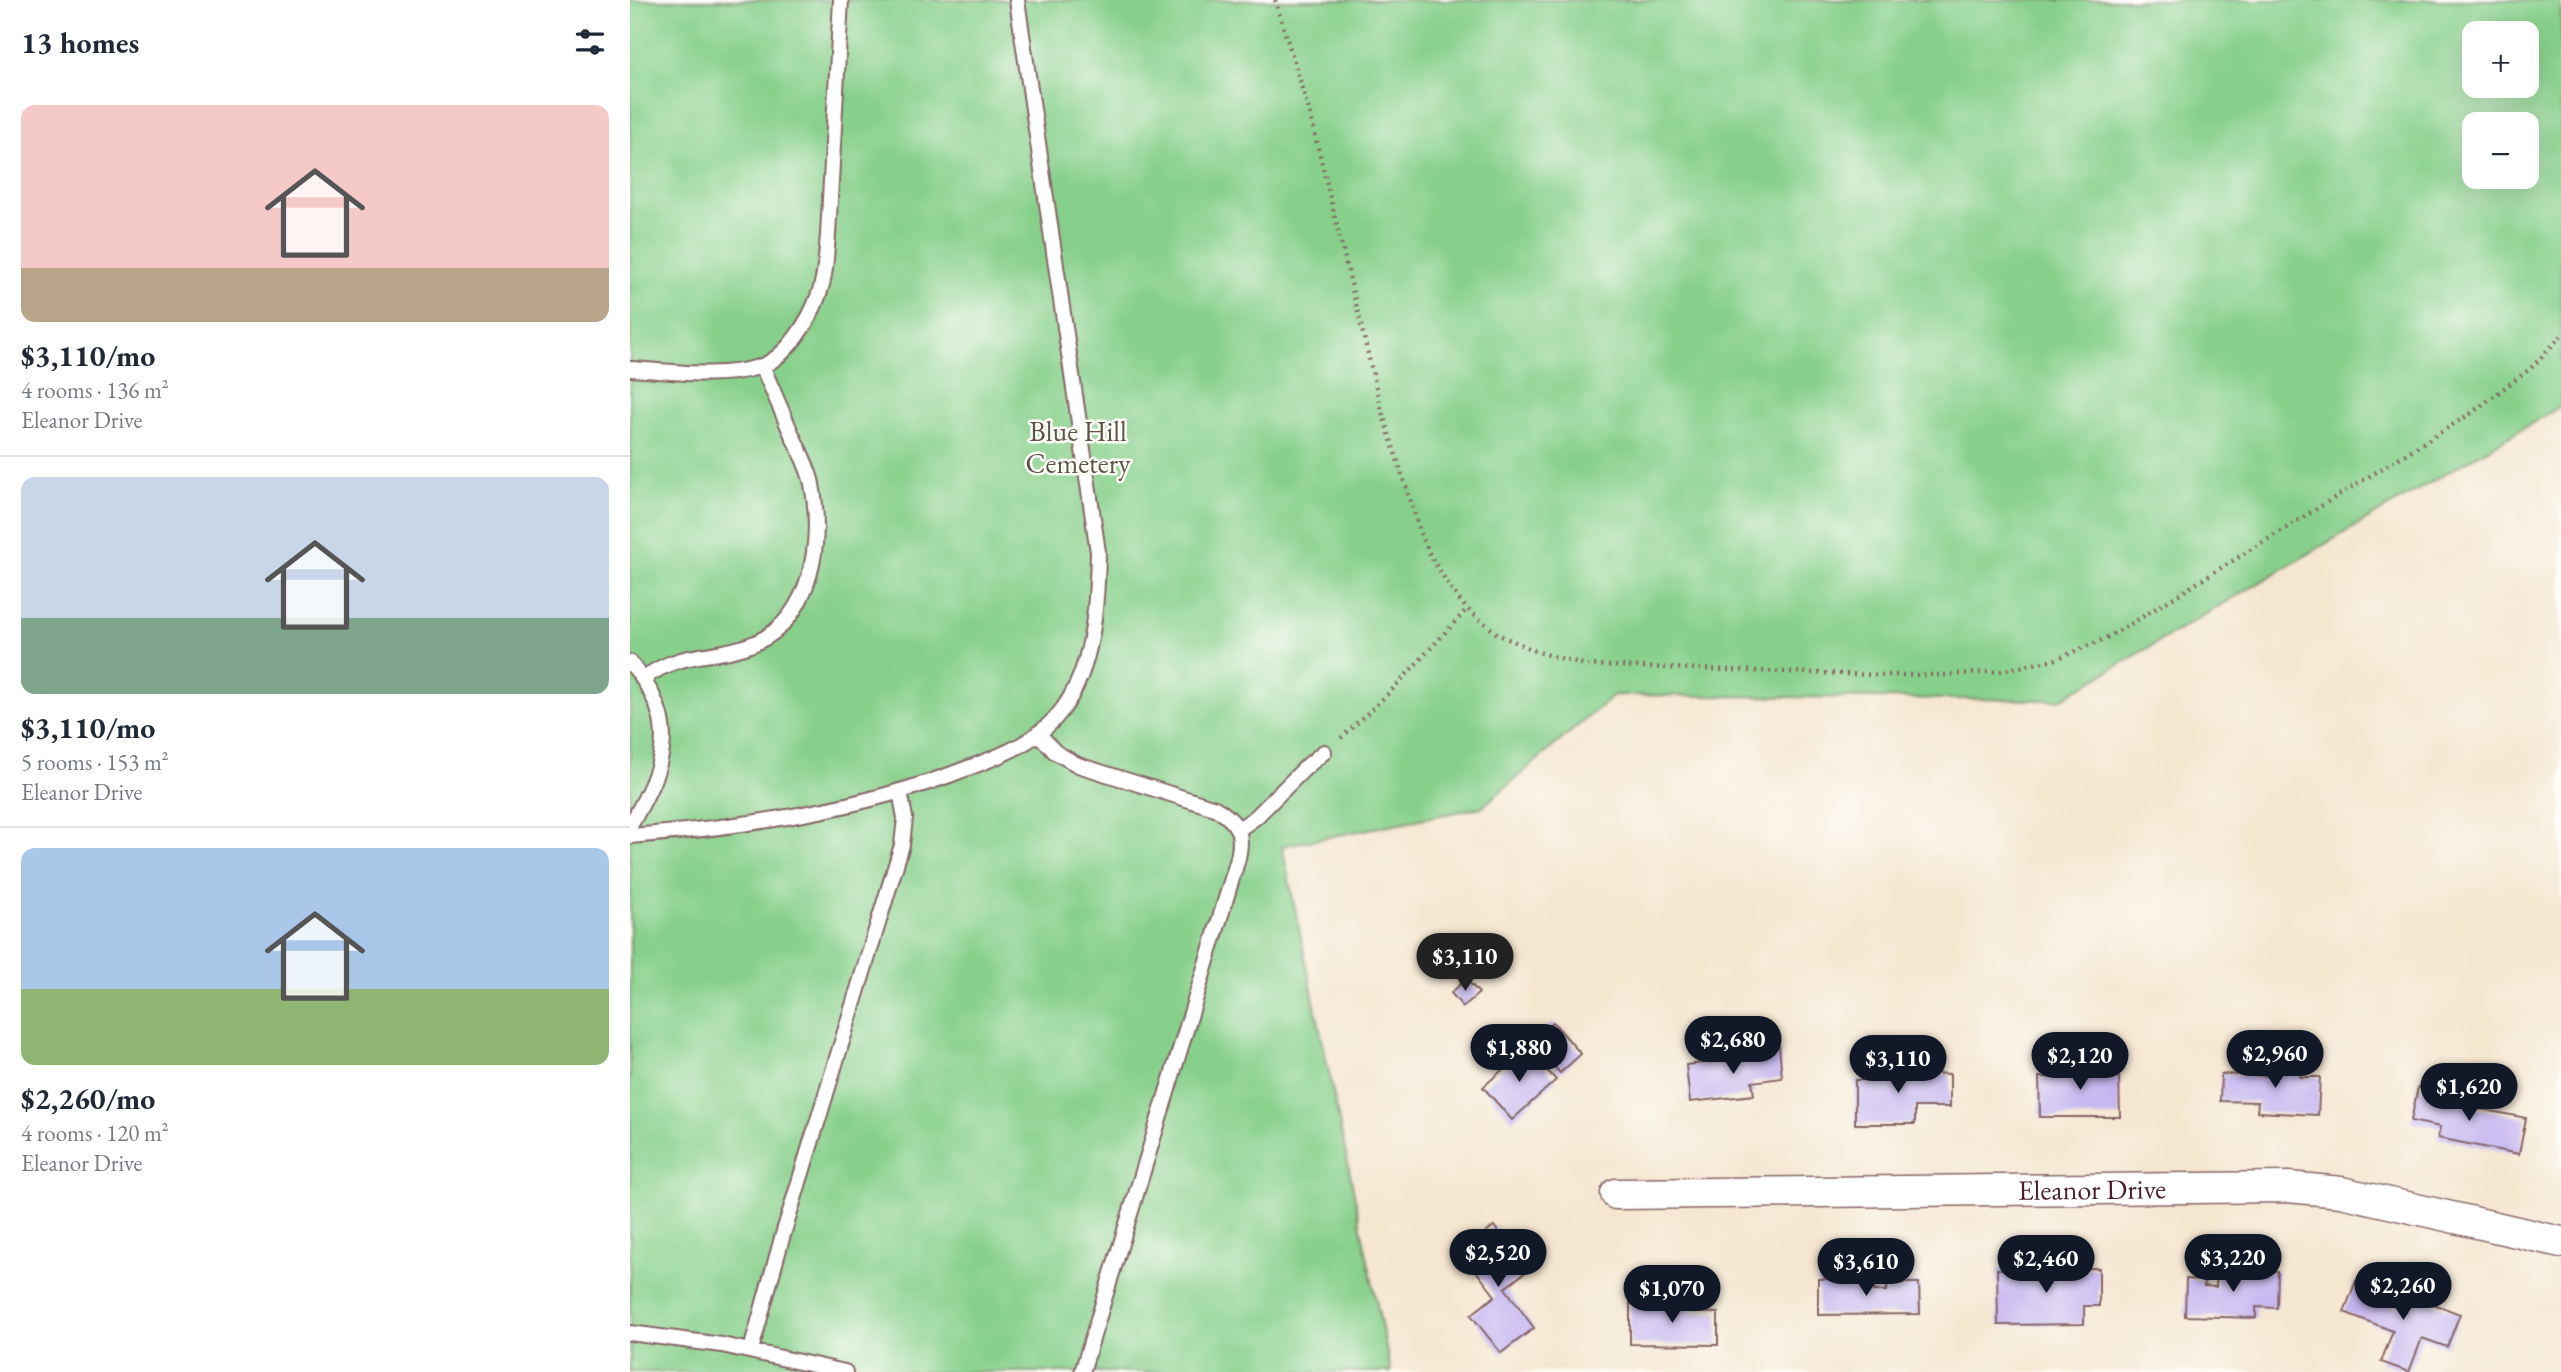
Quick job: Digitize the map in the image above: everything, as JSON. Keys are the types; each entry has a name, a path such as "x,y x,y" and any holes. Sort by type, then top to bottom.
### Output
{"street":[{"name":"Eleanor Drive","path":"1616,1194 2288,1187 2341,1192 2561,1242"}],"lane":[{"path":"630,369 727,372 762,366 782,351 800,330 820,293 824,274 841,0"},
{"path":"630,836 739,825 900,791 1002,755 1051,723 1069,698 1083,663 1096,600 1098,552 1017,0"},
{"path":"643,678 671,662 741,648 768,636 792,612 808,580 813,560 816,518 811,481 762,366"},
{"path":"630,662 643,678 660,710 663,745 655,779 630,826"},
{"path":"1038,733 1055,752 1078,765 1215,808 1226,814 1239,828 1241,840 1237,862 1082,1372"},
{"path":"1239,828 1256,817 1324,752"},
{"path":"751,1350 782,1238 902,845 905,818 900,791"},
{"path":"630,1333 751,1350 845,1372"}],"path":[{"path":"1275,0 1309,110 1395,459 1431,557 1467,609 1499,635 1538,652 1575,662 1614,667 1946,675 2000,671 2054,660 2104,639 2129,625 2470,414 2531,368 2561,336"},
{"path":"1324,752 1383,698 1467,609"}],"green space":[{"name":"Blue Hill Cemetery","path":"630,0 2561,0 2561,406 2059,700 1614,695 1482,807 1282,846 1391,1372 630,1372"}],"building":[{"path":"1466,979 1479,993 1463,1007 1451,993"},
{"path":"1553,1022 1581,1054 1560,1073 1532,1042"},
{"path":"1779,1046 1782,1078 1752,1082 1754,1095 1690,1102 1686,1065 1755,1057 1754,1049"},
{"path":"1527,1048 1556,1080 1512,1120 1483,1087"},
{"path":"2096,1054 2097,1077 2119,1077 2120,1117 2040,1117 2039,1077 2070,1077 2070,1055"},
{"path":"1879,1058 1905,1058 1905,1080 1928,1080 1928,1073 1950,1074 1950,1107 1915,1107 1915,1124 1855,1124 1855,1080 1880,1080"},
{"path":"2274,1058 2301,1060 2300,1077 2320,1077 2318,1115 2257,1112 2258,1102 2220,1101 2221,1074 2273,1076"},
{"path":"2418,1087 2437,1091 2435,1100 2526,1118 2519,1154 2438,1138 2440,1127 2411,1121"},
{"path":"1494,1226 1528,1270 1505,1288 1534,1328 1501,1353 1471,1315 1495,1296 1461,1251"},
{"path":"2099,1268 2099,1306 2084,1306 2084,1324 1998,1325 1997,1269"},
{"path":"2217,1269 2278,1271 2277,1308 2256,1307 2256,1318 2185,1316 2186,1279 2205,1280 2204,1286 2216,1287"},
{"path":"1874,1278 1874,1291 1887,1291 1887,1283 1919,1283 1920,1314 1818,1315 1818,1279"},
{"path":"2356,1281 2389,1293 2385,1303 2399,1308 2405,1293 2460,1314 2447,1347 2422,1338 2409,1372 2381,1362 2393,1331 2344,1312"},
{"path":"1630,1303 1690,1304 1690,1312 1718,1313 1718,1345 1630,1344"}]}
